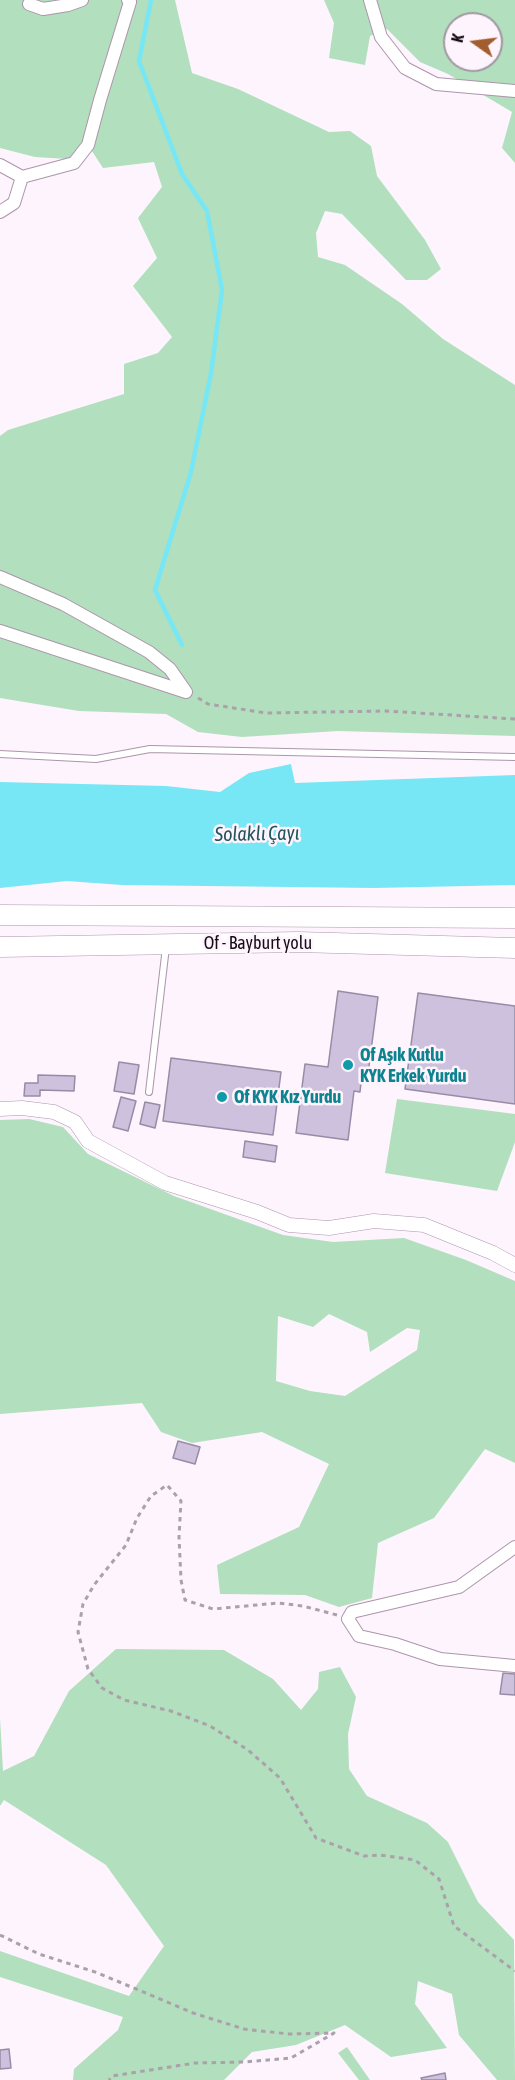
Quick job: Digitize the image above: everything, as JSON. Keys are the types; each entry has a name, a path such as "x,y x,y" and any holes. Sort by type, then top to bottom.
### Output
{"highway":[{"name":"Of - Bayburt yolu","path":"0,915 515,918"},
{"name":"Of - Bayburt yolu","path":"0,947 298,942 515,948"}],"street":[{"path":"29,4 43,9 69,5 82,0"},
{"path":"0,165 22,177 74,164 88,145 99,100 130,2 128,0"},
{"path":"370,0 381,37 405,68 436,84 515,91"},
{"path":"0,212 14,203 22,177"},
{"path":"0,577 63,604 149,652 170,669 186,692"},
{"path":"0,631 186,692"},
{"path":"0,1109 22,1108 54,1112 75,1122 88,1141 165,1183 257,1212 289,1225 329,1228 374,1221 424,1225 493,1253 515,1265"},
{"path":"515,1547 459,1587 352,1612 348,1619 359,1636 395,1644 440,1659 515,1666"}],"lane":[{"path":"0,754 96,759 150,749 195,749 515,757"},
{"path":"149,1092 166,944"}],"path":[{"path":"186,692 208,704 266,713 386,711 515,719"},
{"path":"348,1619 326,1611 278,1603 213,1609 185,1600 180,1558 181,1501 167,1485 151,1496 137,1518 126,1545 94,1585 83,1604 78,1632 88,1669 102,1688 124,1700 171,1712 210,1726 248,1750 280,1778 316,1838 364,1856 415,1860 439,1879 454,1926 515,1971"},
{"path":"0,1935 39,1953 98,1973 193,2013 244,2029 289,2034 334,2033 291,2058 195,2063 112,2076 109,2080"}],"green space":[{"path":"0,0 175,0 192,73 238,89 329,132 350,131 371,146 377,176 425,240 441,269 427,280 406,280 342,214 325,211 316,233 318,257 345,265 402,304 443,339 515,385 515,736 338,731 242,737 198,732 166,714 79,711 0,698 0,436 8,430 124,394 124,364 158,353 172,337 133,286 157,258 138,218 162,187 154,162 103,168 88,145 68,159 35,157 0,148"},
{"path":"324,0 515,0 515,163 502,148 512,112 443,72 503,72 503,12 443,12 443,72 420,62 387,29 370,36 365,65 329,58 334,23"},
{"path":"397,1099 515,1114 515,1142 497,1191 385,1173"},
{"path":"29,1119 63,1127 88,1154 174,1196 283,1235 333,1242 404,1238 466,1260 515,1281 515,1463 485,1449 434,1518 378,1543 372,1598 339,1607 305,1595 220,1594 217,1565 299,1527 329,1464 262,1432 192,1443 161,1432 142,1403 0,1414 0,1120","holes":["329,1314 367,1332 370,1352 407,1328 420,1330 417,1350 345,1396 310,1391 276,1381 278,1316 313,1327"]},
{"path":"116,1649 224,1650 273,1679 301,1710 318,1689 319,1672 340,1667 356,1697 348,1734 349,1769 367,1796 427,1823 448,1842 478,1902 514,1940 515,2080 497,2080 459,2035 452,1994 418,1981 415,2004 447,2048 391,2057 345,2025 296,2045 252,2052 224,2080 73,2080 74,2069 118,2030 123,2017 0,1977 0,1951 129,1996 164,1946 106,1865 4,1800 0,1806 0,1718 3,1771 34,1756 69,1691"},
{"path":"347,2047 370,2080 359,2080 338,2053"}],"water":[{"name":"Solaklı Çayı","path":"291,764 295,783 515,775 515,885 374,888 122,885 67,881 0,888 0,782 166,786 220,792 249,773"}],"building":[{"name":"Of Aşık Kutlu KYK Erkek Yurdu","path":"338,991 378,997 368,1074 362,1073 360,1092 354,1091 348,1140 296,1133 305,1064 328,1067"},
{"path":"418,993 515,1006 515,1104 405,1089"},
{"name":"Of KYK Kız Yurdu","path":"171,1058 281,1072 273,1135 163,1121"},
{"path":"119,1062 139,1065 134,1094 114,1091"},
{"path":"38,1075 75,1076 74,1091 40,1090 40,1096 24,1096 25,1083 38,1083"},
{"path":"121,1097 136,1101 128,1131 113,1127"},
{"path":"145,1102 160,1105 155,1128 140,1124"},
{"path":"245,1141 277,1146 275,1162 243,1157"},
{"path":"178,1441 200,1447 195,1464 173,1458"},
{"path":"503,1673 515,1674 515,1695 500,1694"},
{"path":"9,2049 11,2068 0,2069 0,2050"},
{"path":"445,2073 446,2080 422,2080 421,2078"}],"waterway":[{"path":"151,0 139,61 182,174 207,211 222,290 211,373 191,472 155,590 182,645"}],"place":[{"name":"Of Aşık Kutlu KYK Erkek Yurdu","path":"348,1065"},
{"name":"Of KYK Kız Yurdu","path":"222,1097"}]}
